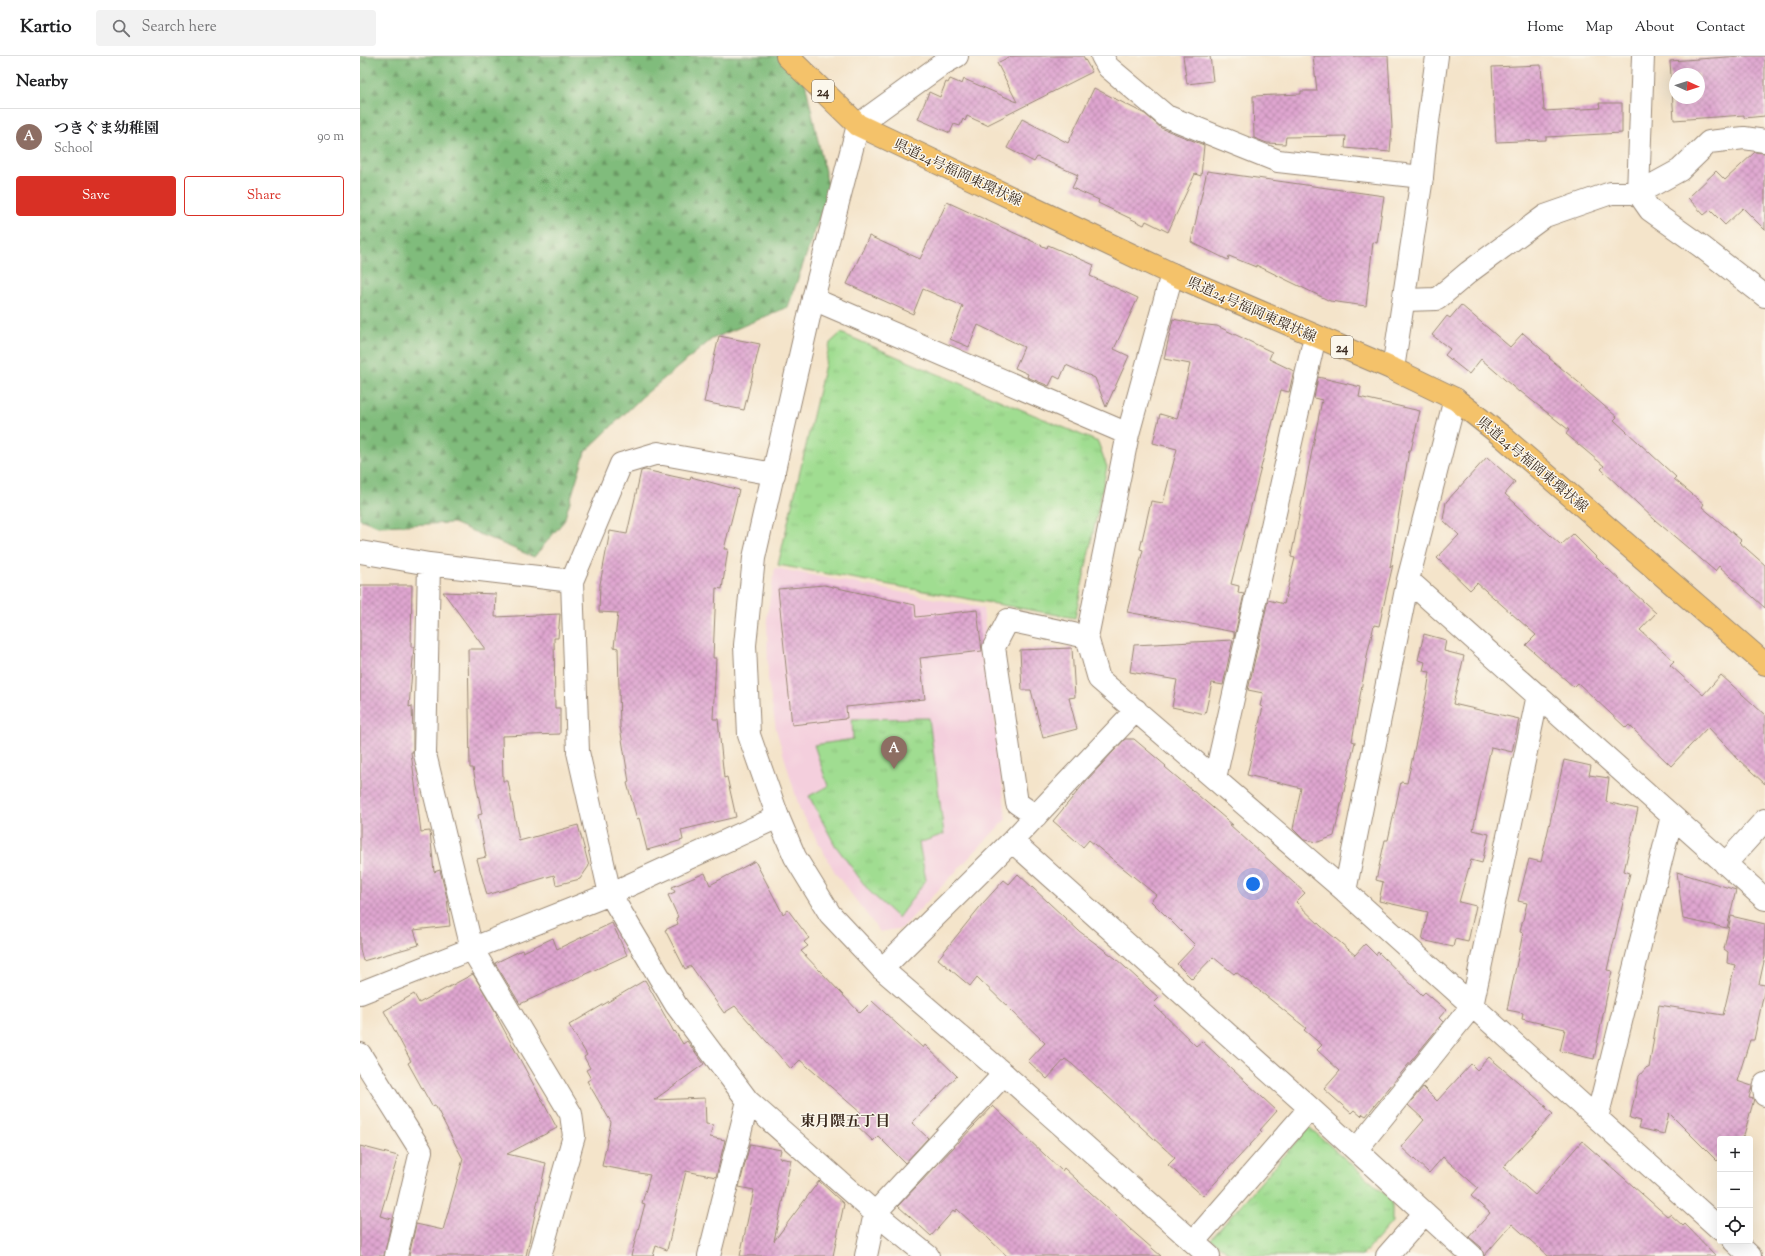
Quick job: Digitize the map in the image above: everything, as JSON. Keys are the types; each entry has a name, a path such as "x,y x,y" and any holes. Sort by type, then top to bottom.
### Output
{"main road":[{"name":"県道24号福岡東環状線","path":"787,56 858,125 1172,274 1394,369 1455,399 1509,442 1765,664"}],"street":[{"path":"1102,56 1108,67 1166,116 1270,158 1278,161 1422,177"},
{"path":"1394,369 1422,177 1437,56"},
{"path":"1643,56 1638,193 1650,210 1702,247 1765,296"},
{"path":"944,59 858,125 813,299 754,558 745,645 749,735 778,817 795,857 830,914 882,969 1004,1074 1201,1249 1310,1108"},
{"path":"1404,300 1437,299 1469,272 1545,216 1611,193 1638,193 1680,170 1709,142 1744,138 1765,141"},
{"path":"1172,274 1128,434 1087,637 1099,678 1345,891 1717,1226"},
{"path":"813,299 1128,434"},
{"path":"1215,778 1315,336"},
{"path":"1345,891 1408,580 1455,399"},
{"path":"774,474 658,453 621,464 572,581 578,752 610,894 676,1005 748,1101 875,1213 928,1256"},
{"path":"360,552 430,564 572,581"},
{"path":"430,564 425,754 472,948 571,1114 574,1136 540,1256"},
{"path":"1408,580 1765,899"},
{"path":"1036,816 1017,803 994,647 1008,620 1087,637"},
{"path":"1356,1150 1472,1006 1538,695"},
{"path":"882,969 1012,841 1136,710"},
{"path":"1597,1118 1672,816"},
{"path":"360,993 610,894 778,817"},
{"path":"1725,864 1765,820"},
{"path":"1012,841 1310,1108 1472,1256"},
{"path":"360,1054 422,1151 396,1256"},
{"path":"866,1256 875,1213 1004,1074"},
{"path":"1765,1084 1765,1094"},
{"path":"708,1256 748,1101"},
{"path":"1387,1256 1425,1213"},
{"path":"1737,1244 1750,1256"}],"shaded area":[{"path":"775,568 983,608 1006,819 902,928 880,932 836,874 800,810 776,729 768,680 767,615"}],"green space":[{"path":"360,56 791,56 801,64 829,190 788,307 712,339 643,396 585,452 564,521 534,557 453,523 378,526 360,519"},
{"path":"841,333 1098,442 1107,467 1075,618 778,565 830,343"},
{"path":"929,718 944,834 919,843 926,880 898,918 869,891 835,845 809,796 828,786 814,745 853,739 852,719"},
{"path":"1309,1127 1392,1200 1392,1222 1362,1256 1233,1256 1211,1239"}],"building":[{"path":"1011,56 1083,56 1092,72 987,125 967,116 965,121 963,119 960,126 954,124 950,133 918,119 929,92 940,97 946,82 948,83 950,79 962,84 964,79 1017,102 997,63"},
{"path":"1183,56 1210,56 1213,81 1187,84"},
{"path":"1313,56 1388,56 1392,127 1390,152 1345,148 1346,136 1286,137 1285,144 1267,143 1254,138 1253,96 1301,94 1301,91 1317,91"},
{"path":"1741,56 1765,56 1765,116 1744,118 1744,115 1674,120 1673,104 1705,104 1705,68 1670,68 1670,61"},
{"path":"1541,65 1544,111 1600,108 1599,103 1622,103 1622,133 1546,137 1546,140 1496,142 1492,67"},
{"path":"1094,88 1145,114 1161,128 1204,145 1201,176 1195,174 1168,232 1146,221 1144,225 1098,203 1099,200 1072,188 1078,175 1037,157 1034,162 1007,148 1022,119 1068,143"},
{"path":"1755,152 1765,153 1765,230 1743,208 1725,225 1710,210 1704,215 1688,198 1716,171 1725,180"},
{"path":"1207,171 1384,196 1377,243 1373,242 1366,306 1330,301 1256,265 1256,267 1229,256 1228,260 1191,242"},
{"path":"947,202 1047,248 1048,245 1094,265 1090,276 1138,298 1114,349 1129,356 1106,407 1095,378 1066,365 1060,379 1054,376 1049,386 1027,377 1028,374 1015,368 1024,347 978,325 969,347 950,339 963,306 923,289 913,314 847,284 869,236 920,259"},
{"path":"1461,305 1510,347 1523,333 1550,357 1549,358 1617,417 1614,420 1676,477 1674,479 1704,504 1702,507 1741,540 1739,542 1765,565 1765,608 1719,566 1715,571 1655,520 1601,469 1604,466 1566,434 1569,430 1520,391 1519,392 1481,359 1469,374 1445,355 1450,349 1432,335 1447,316 1450,318"},
{"path":"1173,319 1217,326 1272,352 1269,359 1294,371 1289,392 1281,390 1231,584 1239,586 1238,593 1244,594 1234,638 1234,632 1127,612 1143,550 1140,549 1151,501 1163,503 1177,449 1153,443 1160,414 1177,419 1190,364 1164,359"},
{"path":"719,336 760,344 744,410 704,402"},
{"path":"1318,377 1361,387 1359,397 1420,411 1411,450 1409,450 1390,568 1393,564 1379,626 1374,625 1368,651 1352,741 1355,742 1334,836 1318,842 1304,840 1293,829 1301,788 1247,775 1263,707 1260,706 1263,693 1248,690 1268,600 1284,604 1295,558 1291,557 1322,400 1314,398"},
{"path":"1487,457 1515,482 1505,494 1561,545 1573,534 1609,570 1656,613 1640,630 1674,661 1670,665 1703,695 1721,675 1765,715 1765,784 1739,760 1708,727 1671,766 1629,725 1626,728 1578,683 1574,687 1526,645 1536,635 1477,583 1470,590 1437,558 1459,535 1443,520 1446,502"},
{"path":"645,470 690,480 691,477 739,490 724,549 728,549 722,589 716,588 713,658 716,658 713,719 718,719 724,778 727,777 736,817 681,830 683,840 647,850 639,818 637,819 627,783 629,782 620,727 618,648 614,647 618,613 599,612 600,584 610,531 627,534 641,471"},
{"path":"360,585 412,585 411,647 414,647 409,707 412,706 413,752 411,752 421,832 430,831 434,872 440,870 447,898 450,926 414,930 419,945 363,961 360,949"},
{"path":"824,585 915,605 916,617 977,610 982,651 920,658 925,699 846,707 847,718 845,719 792,725 778,589"},
{"path":"443,592 496,594 495,617 560,614 558,638 554,638 555,708 560,708 560,734 502,736 503,781 508,781 519,841 578,825 589,866 580,879 556,885 554,875 487,895 477,859 486,857 478,815 482,814 473,768 470,768 468,649 485,649"},
{"path":"1424,634 1446,640 1444,651 1464,656 1453,704 1519,719 1512,752 1491,747 1473,830 1489,834 1482,863 1471,860 1459,902 1476,906 1468,942 1455,939 1453,947 1422,940 1428,912 1379,901 1383,882 1376,880 1385,840 1388,840 1401,782 1407,783 1427,691 1430,672 1423,671 1425,662 1418,660"},
{"path":"1233,640 1223,685 1212,683 1205,714 1172,707 1177,680 1130,672 1134,645"},
{"path":"1072,648 1075,697 1069,698 1077,729 1043,738 1031,690 1022,690 1020,650"},
{"path":"1125,739 1134,739 1233,825 1229,824 1305,893 1296,902 1322,927 1355,955 1365,944 1376,955 1378,952 1422,995 1425,992 1446,1010 1439,1018 1443,1022 1366,1116 1363,1114 1361,1116 1354,1110 1351,1113 1324,1089 1340,1071 1317,1050 1322,1045 1304,1030 1306,1028 1236,972 1234,974 1213,957 1192,979 1177,964 1195,945 1151,901 1156,895 1089,840 1083,847 1053,821 1087,780"},
{"path":"1564,760 1591,766 1589,775 1609,778 1606,802 1638,809 1624,871 1630,873 1607,970 1612,971 1594,1059 1560,1051 1565,1029 1522,1019 1523,1013 1507,1010 1523,933 1520,932 1527,903 1518,901 1529,859 1541,862"},
{"path":"755,861 783,914 788,910 809,938 804,942 808,946 801,951 860,1013 872,1001 923,1048 925,1045 957,1076 912,1123 928,1138 905,1163 878,1136 873,1141 854,1123 862,1114 800,1060 791,1069 735,1006 724,1013 691,966 685,969 665,930 678,924 676,918 678,917 668,895 675,892 672,887 705,873 710,885"},
{"path":"1677,872 1736,890 1727,928 1683,919"},
{"path":"1018,874 1079,931 1115,958 1159,998 1153,1004 1196,1046 1202,1041 1277,1111 1260,1130 1262,1132 1203,1196 1168,1165 1175,1158 1072,1064 1065,1059 1047,1079 1028,1061 1045,1043 977,977 970,986 938,959 983,903 1004,880 1009,884"},
{"path":"1731,916 1765,924 1765,957 1759,984 1765,985 1765,988 1754,1040 1750,1040 1737,1081 1752,1086 1749,1098 1754,1099 1743,1136 1717,1136 1717,1161 1669,1113 1664,1134 1639,1128 1641,1121 1630,1118 1639,1076 1647,1067 1649,1068 1659,1005 1723,1015 1735,965 1727,963 1728,952 1724,949"},
{"path":"612,923 627,955 520,1004 495,963 522,950 523,952 553,938 557,949"},
{"path":"473,974 497,1014 496,1015 557,1128 507,1154 546,1163 526,1256 409,1256 416,1224 443,1230 463,1159 435,1105 432,1106 408,1063 411,1061 384,1011 414,994 419,1003"},
{"path":"645,980 674,1032 675,1031 683,1044 687,1041 704,1064 654,1100 705,1098 706,1124 713,1125 710,1137 725,1140 716,1177 686,1171 667,1250 656,1246 653,1256 631,1256 645,1204 642,1203 650,1175 602,1166 611,1122 587,1081 591,1079 586,1070 590,1068 584,1057 587,1055 569,1025"},
{"path":"1489,1057 1547,1107 1544,1106 1553,1114 1503,1167 1535,1195 1582,1141 1667,1216 1670,1214 1683,1226 1685,1224 1716,1256 1548,1256 1512,1224 1484,1256 1481,1247 1469,1237 1490,1213 1471,1196 1478,1188 1443,1157 1429,1173 1401,1147 1424,1120 1408,1105 1423,1087 1437,1101 1471,1064 1477,1070"},
{"path":"993,1106 1062,1171 1064,1168 1161,1256 1007,1256 957,1209 955,1212 954,1210 931,1236 898,1206"},
{"path":"750,1144 781,1150 779,1158 791,1160 774,1241 819,1181 844,1204 833,1256 740,1256 754,1190 739,1187"},
{"path":"360,1146 398,1156 380,1216 392,1219 384,1256 360,1256"}],"place":[{"name":"つきぐま幼稚園","path":"894,769"}],"district":[{"name":"東月隈五丁目","path":"845,1121"}]}
